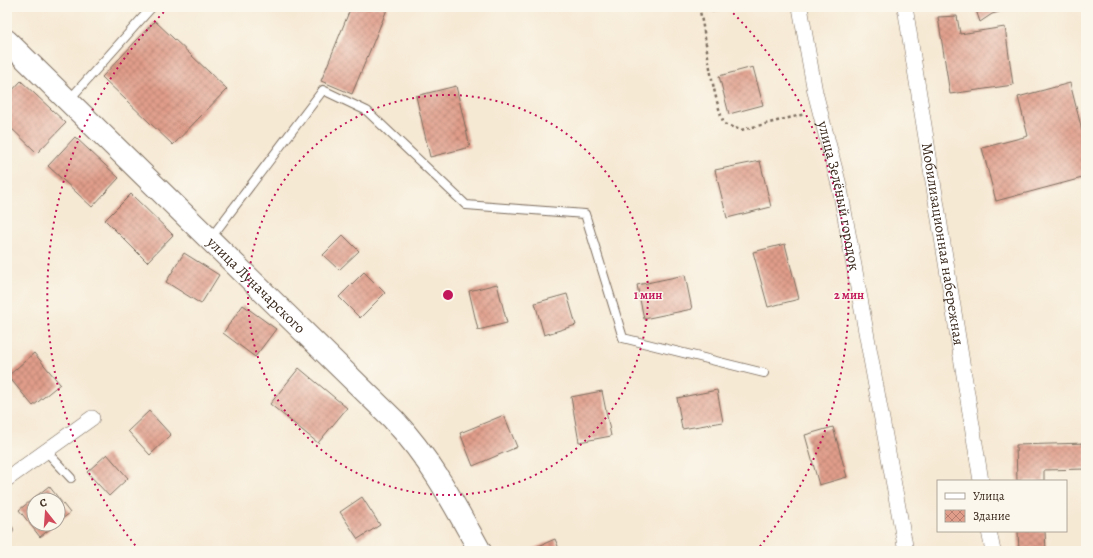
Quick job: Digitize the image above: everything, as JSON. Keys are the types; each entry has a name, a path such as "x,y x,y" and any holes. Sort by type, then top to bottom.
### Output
{"street":[{"name":"улица Зелёный городок","path":"800,7 820,114 840,189 906,551"},
{"name":"Мобилизационная набережная","path":"905,7 981,480"},
{"name":"улица Луначарского","path":"7,41 403,429 438,474 480,551"},
{"path":"7,479 92,418"},
{"path":"990,532 993,551"}],"lane":[{"path":"68,101 152,7"},
{"path":"210,239 322,90 368,111 466,205 585,214 623,338 764,372"},
{"path":"46,451 71,478"}],"path":[{"path":"699,7 707,40 715,100 724,124 742,130 810,113 820,114"}],"building":[{"path":"351,7 388,7 352,94 321,81"},
{"path":"711,7 730,7 730,8 712,12"},
{"path":"975,7 1016,7 992,14 980,22"},
{"path":"957,16 960,34 1005,27 1013,85 950,94 938,17"},
{"path":"155,21 227,89 173,145 102,77"},
{"path":"753,67 763,105 729,114 719,76"},
{"path":"21,81 66,123 37,153 7,124 7,96"},
{"path":"1070,83 1086,146 1086,177 996,201 982,148 1028,136 1018,97"},
{"path":"456,86 470,147 430,157 416,96"},
{"path":"75,137 119,178 92,207 48,166"},
{"path":"760,161 771,207 727,218 715,170"},
{"path":"131,194 173,235 147,262 105,220"},
{"path":"343,235 359,251 339,270 323,255"},
{"path":"785,244 799,299 768,307 753,252"},
{"path":"184,253 219,275 201,304 166,282"},
{"path":"364,272 385,293 360,318 339,297"},
{"path":"685,275 692,309 644,319 637,285"},
{"path":"497,284 507,323 478,330 469,291"},
{"path":"567,294 576,325 544,335 535,303"},
{"path":"243,305 276,329 255,357 223,333"},
{"path":"34,353 60,384 33,406 8,376"},
{"path":"299,368 347,408 318,443 270,404"},
{"path":"717,390 723,422 682,429 677,398"},
{"path":"602,391 611,436 579,442 571,397"},
{"path":"149,411 171,435 150,455 128,431"},
{"path":"504,415 517,447 473,466 460,433"},
{"path":"833,427 847,477 819,485 805,435"},
{"path":"1086,443 1086,469 1044,470 1044,480 1017,480 1016,445"},
{"path":"107,454 128,478 109,496 87,472"},
{"path":"49,486 54,492 42,492"},
{"path":"362,497 380,525 358,539 340,512"},
{"path":"26,504 26,519 19,510"},
{"path":"66,508 70,513 66,516"},
{"path":"36,532 46,532 40,537"},
{"path":"1018,532 1045,532 1046,551 1019,551"},
{"path":"555,539 560,551 533,551 532,549"}]}
